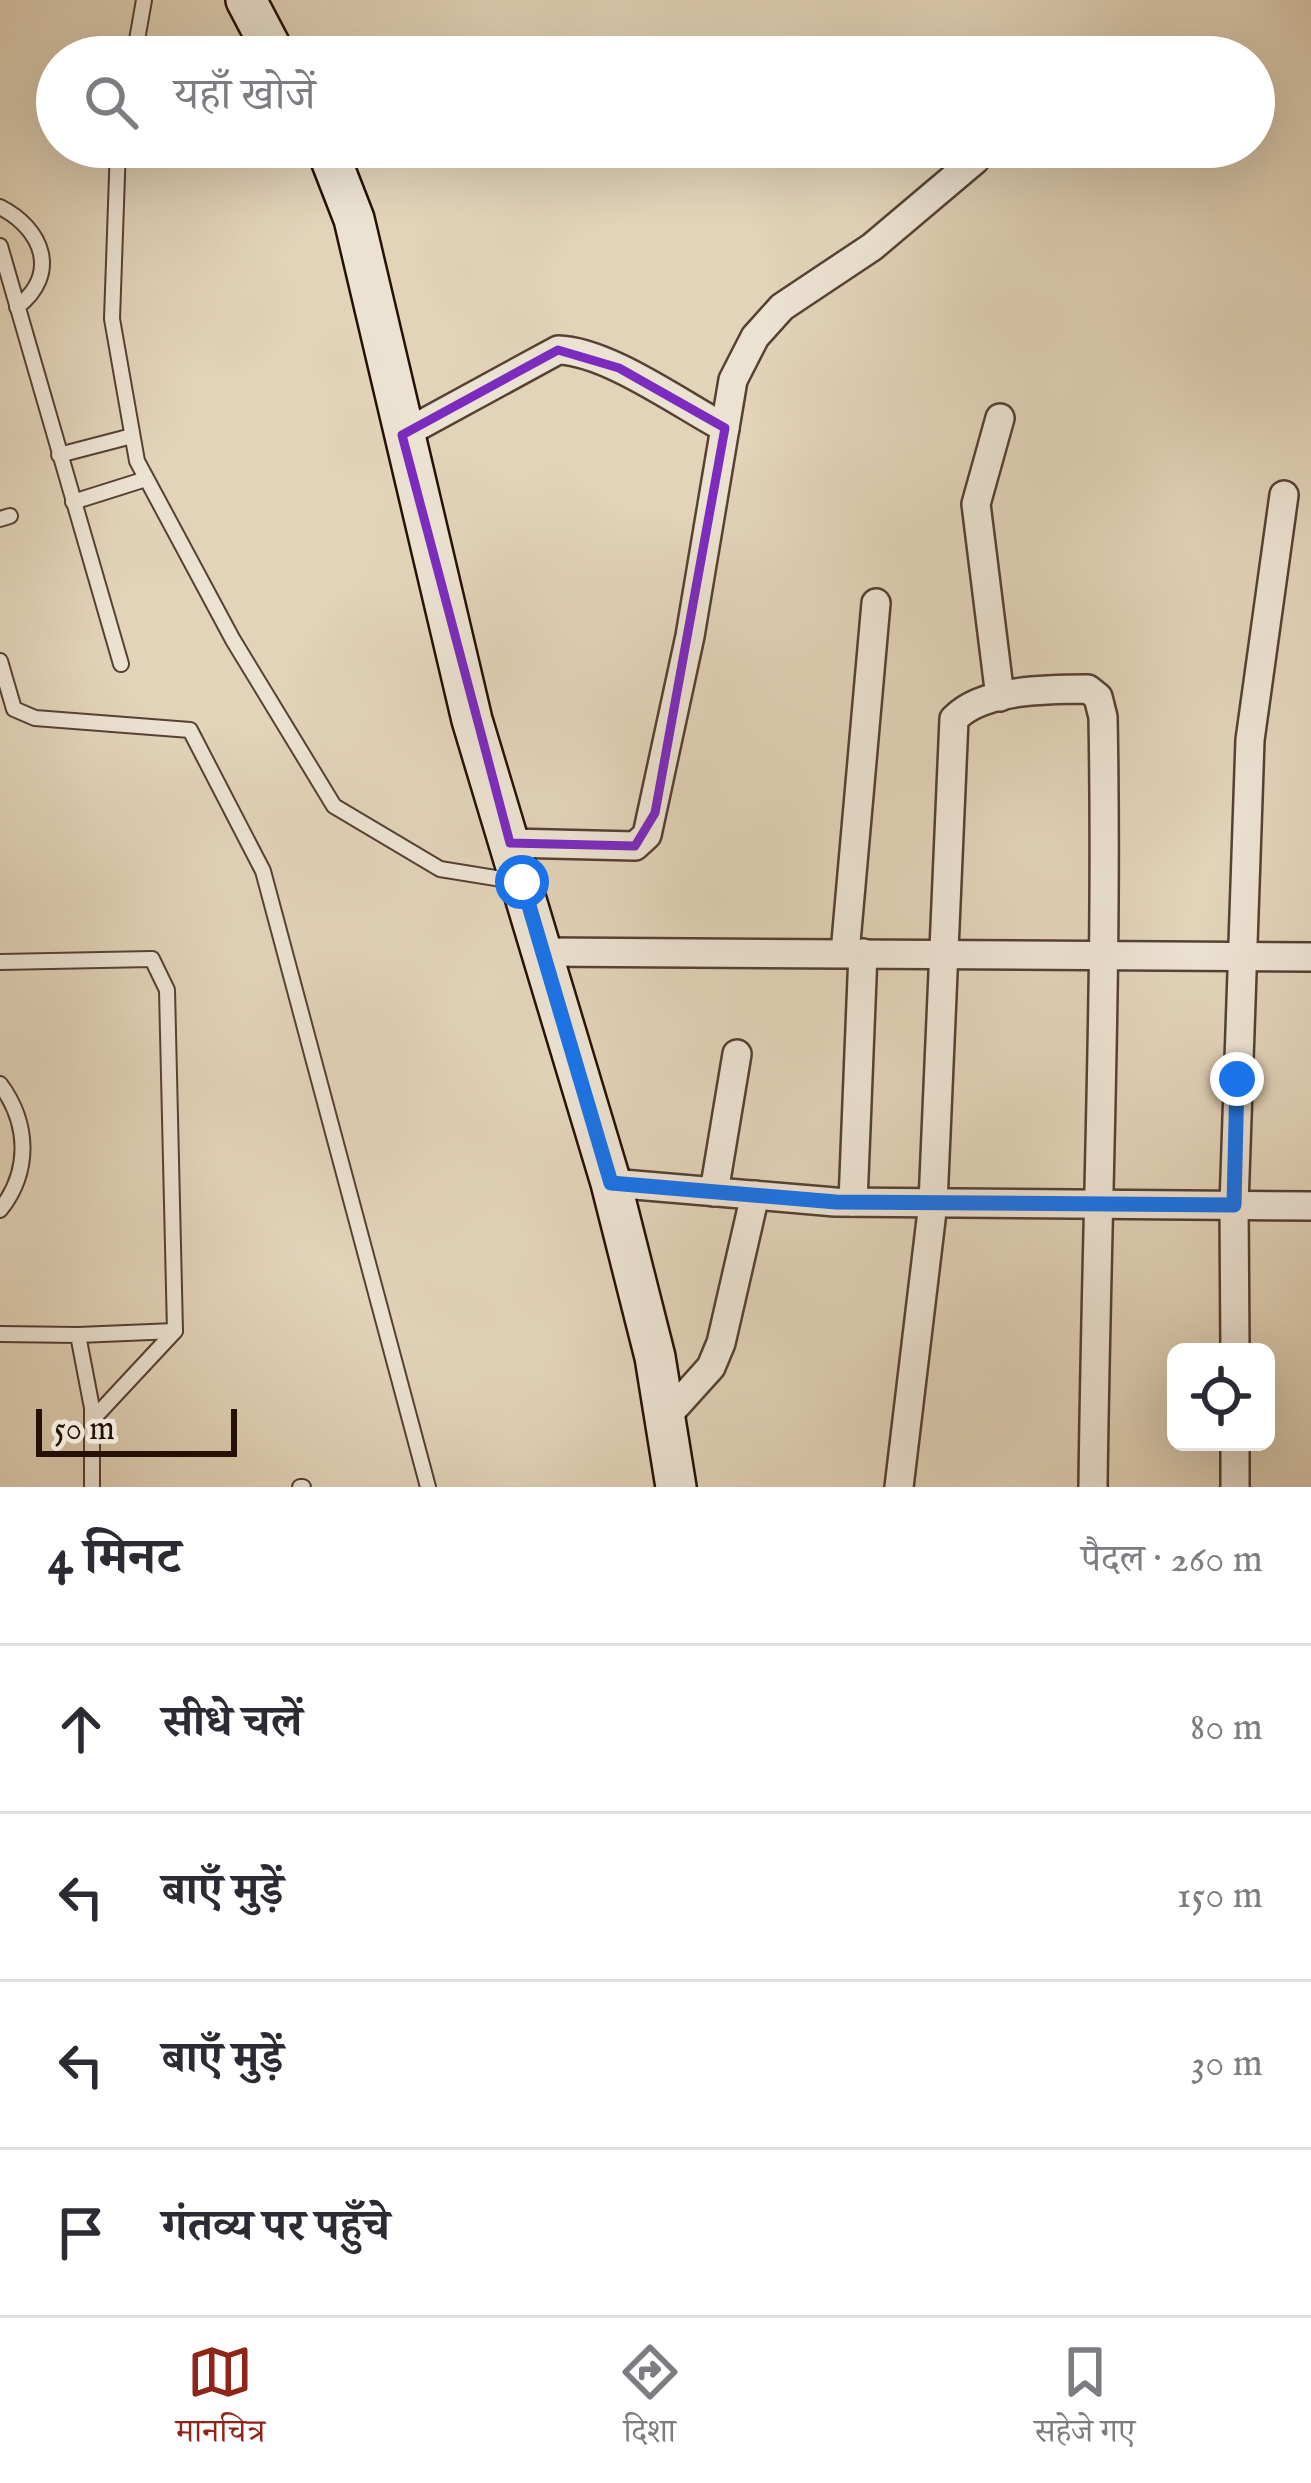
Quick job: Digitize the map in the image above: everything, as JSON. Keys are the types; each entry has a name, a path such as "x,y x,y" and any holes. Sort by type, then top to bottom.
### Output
{"street":[{"path":"246,0 265,36"},
{"path":"334,168 354,219 472,720 611,1183 665,1418 676,1487"},
{"path":"510,843 635,846 647,835 690,636 734,380 755,337 782,307 872,247 966,168"},
{"path":"402,435 558,350 581,350 725,428"},
{"path":"1000,418 976,505 1000,698"},
{"path":"1235,1343 1240,953 1250,740 1284,495"},
{"path":"854,1202 854,953 876,603"},
{"path":"899,1487 933,1203 948,953 951,730 966,705 1070,689 1088,689 1098,697 1107,953 1096,1204 1093,1487"},
{"path":"544,952 1311,957"},
{"path":"714,1192 737,1054"},
{"path":"611,1183 854,1202 1311,1205"},
{"path":"665,1418 711,1366 721,1343 755,1195"},
{"path":"1235,1451 1235,1487"}],"lane":[{"path":"138,36 144,0"},
{"path":"117,168 112,319 132,436 146,479 233,640 334,806 440,869 522,882"},
{"path":"0,207 32,228 43,257 41,278 17,307"},
{"path":"0,246 121,664"},
{"path":"59,455 132,436"},
{"path":"73,502 146,479"},
{"path":"0,661 14,709 35,718 190,730 201,750 263,872 428,1487"},
{"path":"0,962 152,959 164,976 175,1331 93,1419"},
{"path":"0,1084 13,1102 23,1133 22,1166 0,1210"},
{"path":"0,1334 175,1331"},
{"path":"78,1336 93,1419 92,1487"}],"highlighted area":[{"path":"558,350 619,368 725,428 655,813 635,846 510,843 402,435"}],"route":[{"path":"522,882 611,1183 836,1202 1234,1205 1237,1079"}]}
